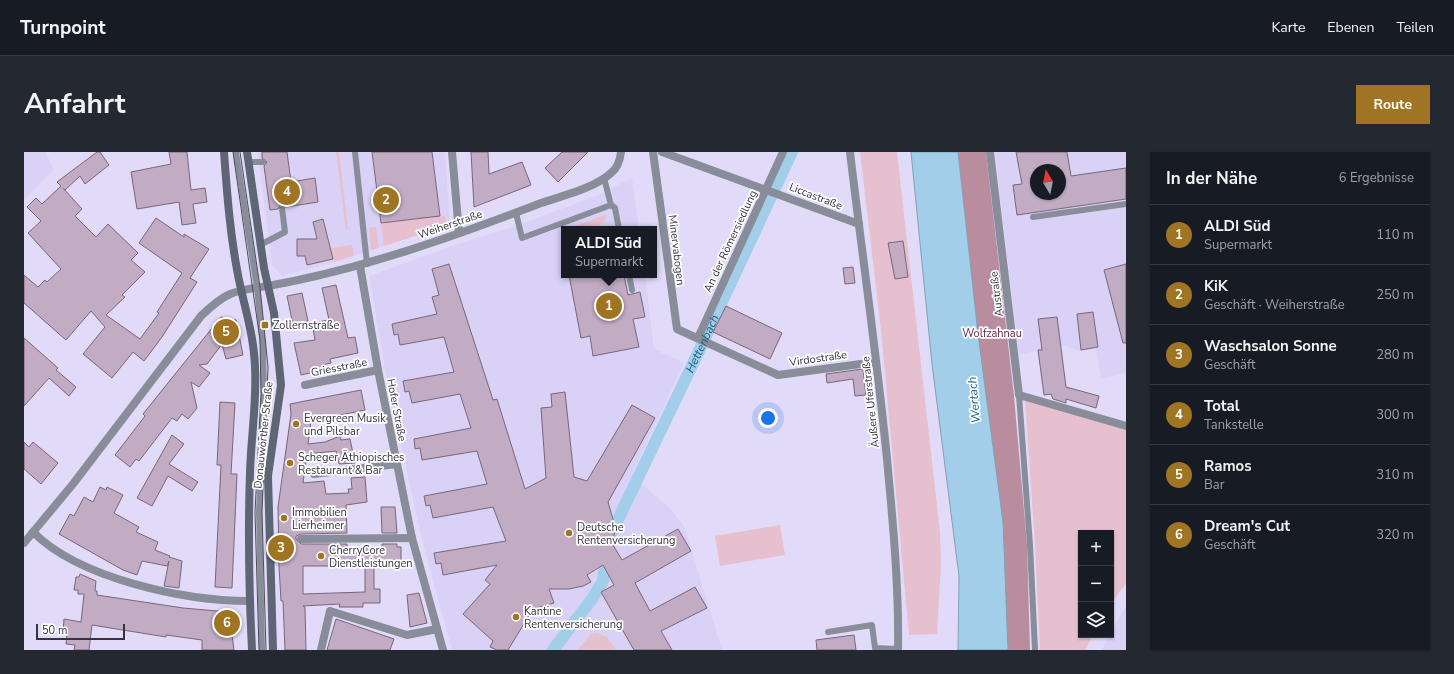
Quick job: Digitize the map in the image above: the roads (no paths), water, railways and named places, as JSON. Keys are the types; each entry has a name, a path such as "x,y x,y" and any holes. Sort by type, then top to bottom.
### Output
{"main road":[{"name":"Donauwörther Straße","path":"224,152 227,202 241,290 253,339 255,367 255,399 250,471 248,544 252,650"},
{"name":"Donauwörther Straße","path":"247,152 260,245 278,340 281,385 268,476 272,650"}],"street":[{"path":"452,152 459,233"},
{"name":"Weiherstraße","path":"268,286 329,274 363,265 516,213 604,178 611,173 618,164 621,152"},
{"name":"Minervabogen","path":"653,152 677,329 698,338"},
{"path":"662,152 766,189"},
{"name":"An der Römersiedlung","path":"698,338 783,152"},
{"name":"Äußere Uferstraße","path":"850,152 876,362 897,564 898,649"},
{"name":"Austraße","path":"990,152 1019,395"},
{"name":"Liccastraße","path":"766,189 859,224"},
{"name":"Hofer Straße","path":"363,265 378,370 412,538 442,650"},
{"path":"24,543 73,484 201,316 218,299 241,290 268,286"},
{"name":"Virdostraße","path":"698,338 778,375 876,362"},
{"name":"Griesstraße","path":"305,385 378,370"},
{"path":"1019,395 1126,426"},
{"path":"314,474 397,464"},
{"path":"33,532 54,550 77,563 137,584 178,594 250,601"},
{"path":"300,539 412,538"},
{"path":"321,650 330,611 407,635 437,629"}],"lane":[{"path":"236,152 257,288 264,367 259,512 262,650"},
{"path":"355,152 363,265"},
{"path":"248,162 263,162"},
{"path":"604,178 611,205 615,208 618,226"},
{"path":"1033,217 1126,204"},
{"path":"516,213 522,238 611,205"},
{"path":"260,245 285,232 282,208"},
{"path":"630,278 632,290"},
{"path":"836,364 857,361 862,364 876,362"},
{"path":"1019,395 1030,545 1035,650"},
{"path":"262,454 268,476"},
{"path":"828,632 872,625 875,648 898,649"}],"water":[{"name":"Wertach","path":"911,152 958,152 978,334 1003,522 1008,650 958,650 959,576 932,364"}],"waterway":[{"name":"Hettenbach","path":"611,534 792,152"},
{"name":"Hettenbach","path":"553,650 592,599 603,581 604,572"}],"tram line":[{"path":"233,152 260,340 261,394 255,512 259,650"},
{"path":"240,152 260,287 268,367 262,512 266,650"}],"place":[{"name":"Total","path":"287,192"},
{"name":"KiK","path":"386,200"},
{"name":"ALDI Süd","path":"609,306"},
{"name":"Zollernstraße","path":"265,325"},
{"name":"Ramos","path":"226,332"},
{"name":"Evergreen Musik und Pilsbar","path":"296,424"},
{"name":"Scheger Äthiopisches Restaurant & Bar","path":"290,463"},
{"name":"Immobilien Lierheimer","path":"284,518"},
{"name":"Deutsche Rentenversicherung","path":"569,533"},
{"name":"Waschsalon Sonne","path":"281,548"},
{"name":"CherryCore Dienstleistungen","path":"321,556"},
{"name":"Kantine Rentenversicherung","path":"516,617"},
{"name":"Dream's Cut","path":"227,623"}],"park label":[{"name":"Wolfzahnau","path":"992,333"}]}
